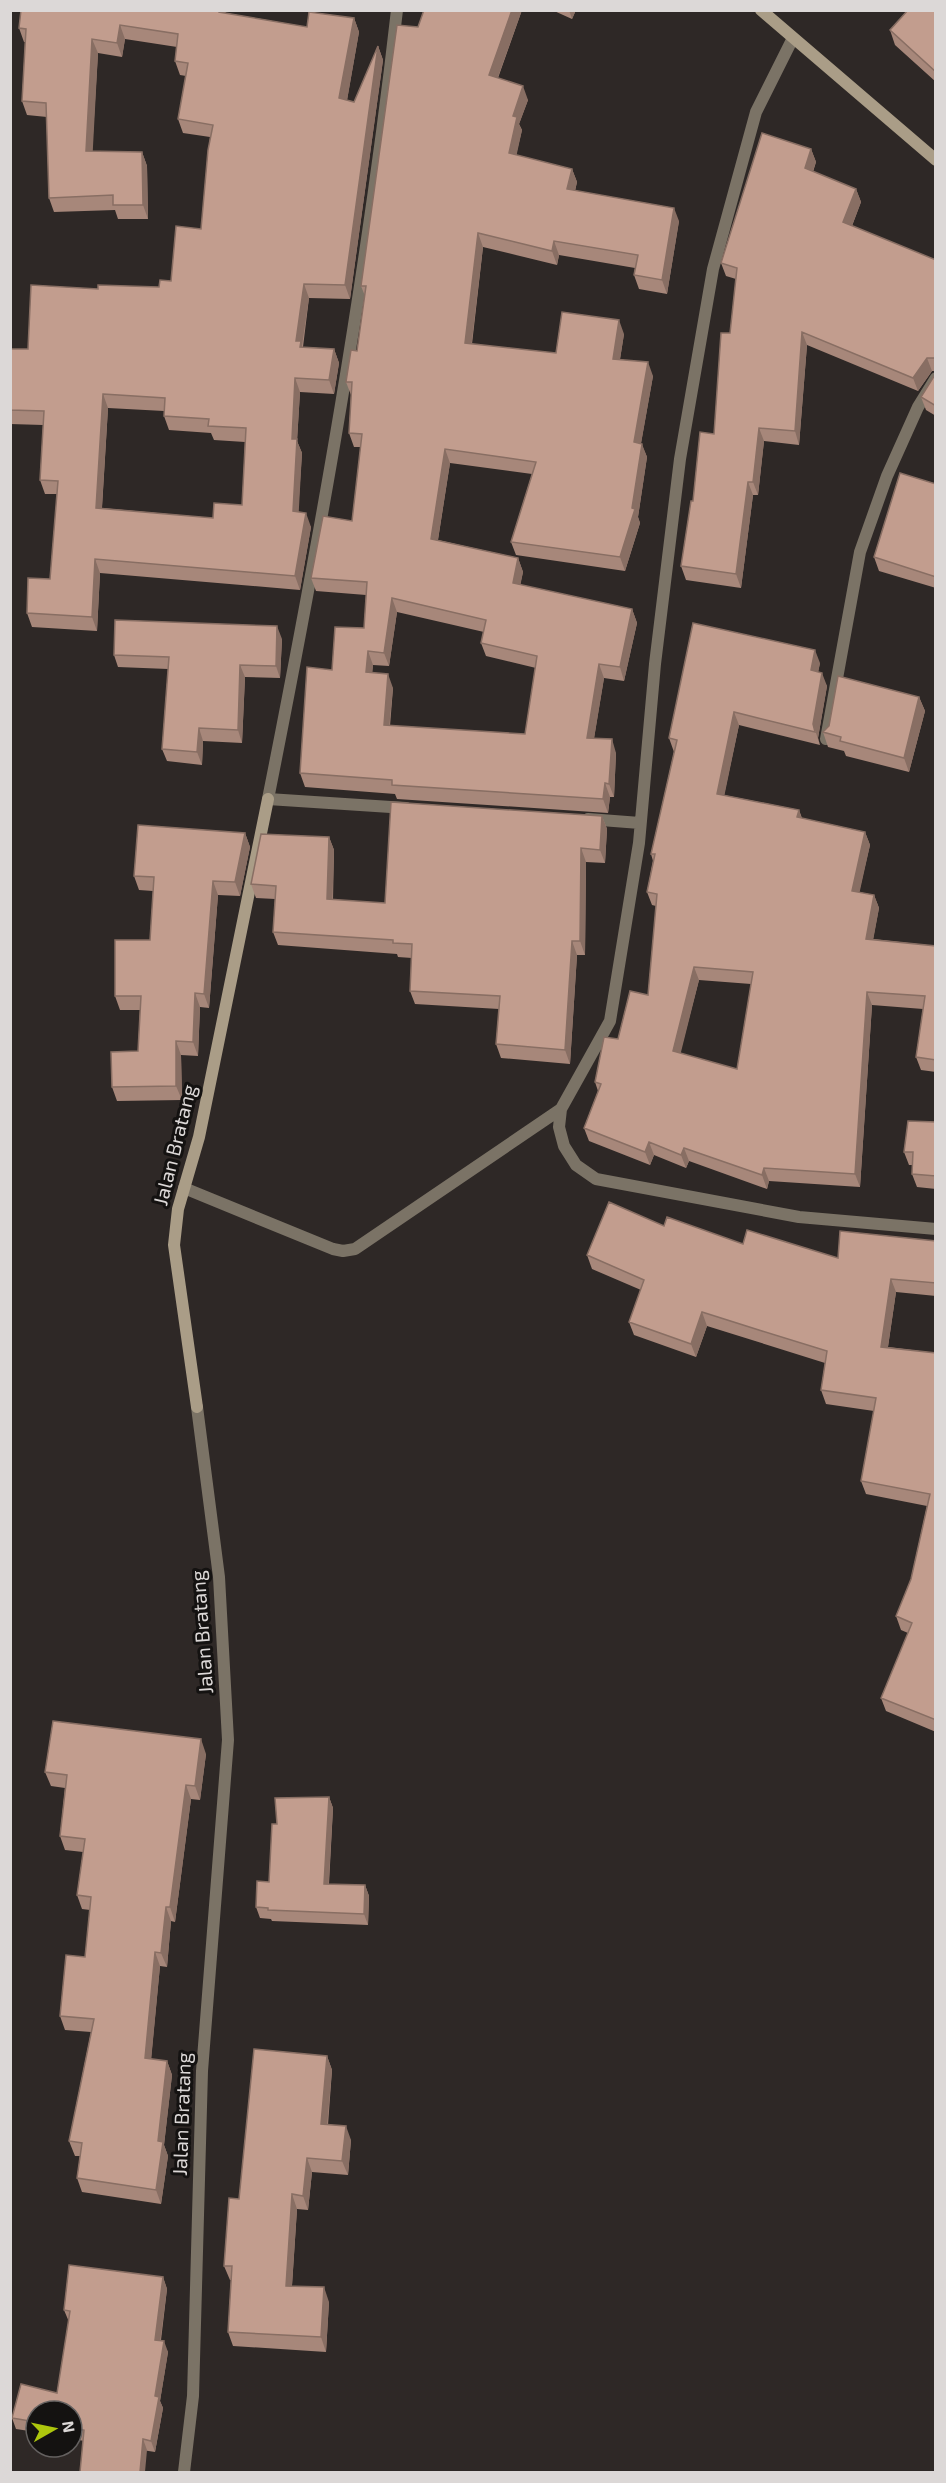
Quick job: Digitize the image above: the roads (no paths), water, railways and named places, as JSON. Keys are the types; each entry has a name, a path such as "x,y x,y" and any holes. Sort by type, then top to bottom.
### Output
{"street":[{"path":"397,10 353,322 304,618 268,799 419,809"},
{"path":"761,10 936,160"},
{"path":"793,38 756,112 712,269 680,459 655,664 640,823 610,1021 561,1109 559,1127 564,1146 576,1165 596,1179 799,1217 936,1229"},
{"path":"826,739 860,552 887,476 918,407 936,378"},
{"name":"Jalan Bratang","path":"184,2472 193,2396 202,2071 228,1740 219,1577 174,1245 178,1209 199,1137 268,799"},
{"path":"571,818 640,823"},
{"path":"184,1188 333,1249 343,1251 355,1249 561,1109"}]}
